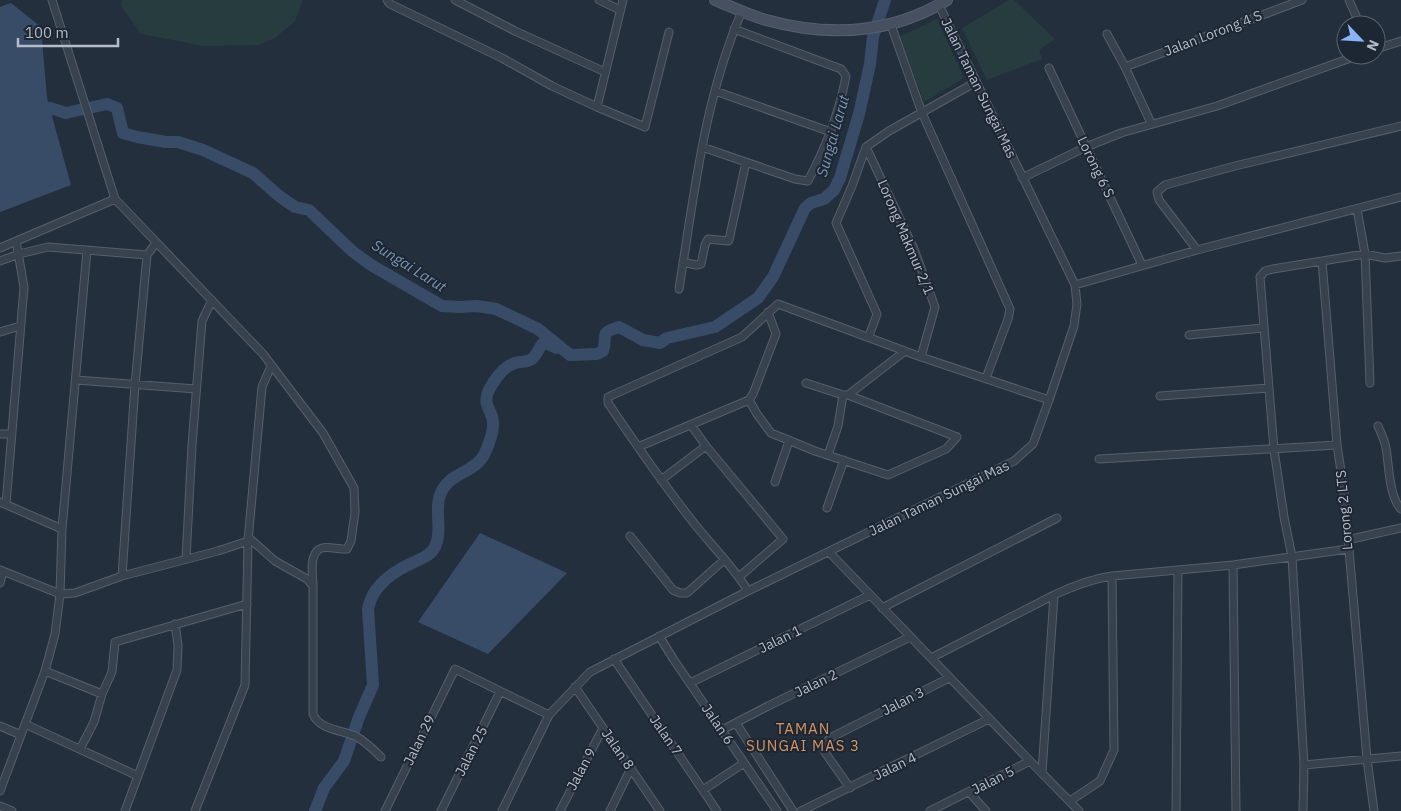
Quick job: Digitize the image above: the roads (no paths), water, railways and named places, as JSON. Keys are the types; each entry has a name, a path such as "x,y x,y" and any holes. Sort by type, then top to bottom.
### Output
{"street":[{"path":"52,0 116,199 263,354 323,433 354,488 355,512 351,541 347,549 322,548 314,554 312,562 313,714 318,723 358,737 381,757"},
{"path":"387,0 390,4 502,58 552,86 645,127 669,32"},
{"path":"455,0 515,32 605,72"},
{"path":"599,0 620,10"},
{"path":"597,107 623,0"},
{"path":"715,0 765,20 799,27 842,32 891,25 943,2"},
{"name":"Jalan Lorong 4 S","path":"1124,67 1302,0"},
{"path":"1349,0 1356,15"},
{"name":"Jalan Taman Sungai Mas","path":"502,811 549,715 590,672 748,591 1014,461 1033,444 1074,326 1077,304 1075,285 976,82 943,2"},
{"path":"678,289 702,147 715,91 734,29 742,11"},
{"path":"891,25 922,113 1010,309 986,378"},
{"path":"702,147 795,179 808,181 831,132 842,99 846,76 841,69 734,29"},
{"path":"1107,34 1151,123"},
{"path":"1386,45 1401,41"},
{"path":"1022,178 1086,147 1151,123 1217,106 1336,63"},
{"name":"Lorong 6 S","path":"1049,68 1142,265"},
{"path":"869,336 877,314 836,223 866,147 976,82"},
{"path":"715,91 831,132"},
{"path":"1197,250 1160,200 1157,192 1164,186 1235,166 1401,126"},
{"name":"Lorong Makmur 2/1","path":"866,147 914,248 935,306 921,357"},
{"path":"683,262 696,265 701,264 705,245 710,238 730,240 746,162"},
{"path":"1075,285 1197,250 1401,197"},
{"path":"0,248 116,199"},
{"path":"1357,209 1365,254 1370,384"},
{"path":"16,241 24,287 12,434 3,503 62,529"},
{"path":"122,576 135,385 147,255 156,243"},
{"path":"0,261 18,254 48,247 147,255"},
{"path":"0,791 45,670 55,634 60,594 62,529 87,250"},
{"path":"1303,811 1304,765 1292,558 1274,450 1260,277 1265,271 1365,254 1385,258 1401,256"},
{"name":"Lorong 2 LTS","path":"1322,261 1337,445 1367,759 1374,811"},
{"path":"186,559 202,321 212,300"},
{"path":"748,591 739,577 661,480 608,403 608,397 742,337 778,304 869,336 921,357 1049,400"},
{"path":"638,446 749,400 776,334 768,312"},
{"path":"0,332 20,326"},
{"path":"1189,335 1263,328"},
{"path":"828,455 846,395 905,351"},
{"path":"195,811 245,685 248,539 262,387 271,366"},
{"path":"76,380 196,389"},
{"path":"749,400 771,432 789,441 886,474 891,474 946,448 957,437 846,395 806,383"},
{"path":"1160,396 1269,388"},
{"path":"691,425 782,539 739,577"},
{"path":"1378,426 1386,446 1393,492 1401,510"},
{"path":"0,434 12,434"},
{"path":"775,482 789,441"},
{"path":"1099,459 1337,445"},
{"path":"661,480 706,446"},
{"path":"827,508 844,460"},
{"path":"882,608 1056,518"},
{"path":"1347,540 1401,528"},
{"path":"630,536 673,590 680,593 687,593 724,560"},
{"path":"0,583 1,571 60,594 75,593 122,576 186,559 248,539"},
{"path":"248,539 275,561 307,579 313,586"},
{"path":"931,658 1070,587 1095,578 1233,565 1348,549"},
{"path":"828,552 1079,811"},
{"path":"1233,565 1236,811"},
{"path":"1176,811 1178,570"},
{"path":"1070,801 1100,781 1114,750 1112,576"},
{"name":"Jalan 1","path":"690,684 870,595"},
{"path":"1042,773 1054,595"},
{"path":"80,749 94,722 102,694 112,672 115,642 247,604"},
{"path":"126,811 177,670 178,645 175,624"},
{"name":"Jalan 6","path":"659,636 777,811"},
{"name":"Jalan 2","path":"722,730 910,637"},
{"name":"Jalan 7","path":"614,660 717,811"},
{"name":"Jalan 29","path":"385,811 455,669 500,692"},
{"path":"45,670 102,694"},
{"name":"Jalan 3","path":"850,788 824,751 825,744 830,738 949,678"},
{"name":"Jalan 8","path":"576,687 660,811"},
{"path":"500,692 549,715"},
{"name":"Jalan 25","path":"441,811 500,692"},
{"name":"Jalan 4","path":"801,811 989,719"},
{"path":"736,723 793,811"},
{"path":"25,724 138,776"},
{"path":"0,726 21,735"},
{"name":"Jalan 9","path":"560,811 603,728"},
{"path":"1304,765 1401,756"},
{"name":"Jalan 5","path":"930,811 1030,761"},
{"path":"703,790 744,763"},
{"path":"610,811 631,768"},
{"path":"969,792 986,811"},
{"path":"0,806 12,811"}],"water":[{"path":"11,3 41,27 47,98 71,185 0,212 0,7"},
{"path":"480,533 567,573 488,654 418,622"}],"waterway":[{"name":"Sungai Larut","path":"50,108 66,113 107,104 117,108 123,133 166,142 178,142 203,150 253,173 279,196 295,207 309,210 352,251 371,265 442,306 477,306 496,309 538,329 570,355 597,354 603,351 606,333 612,329 619,327 643,340 660,343 667,338 715,327 758,298 773,277 805,208 811,203 824,199 834,190 840,178 859,114 870,64 873,37 885,0"},
{"path":"315,811 324,788 344,761 359,717 373,685 368,609 370,601 378,587 389,576 427,555 435,547 438,534 438,501 440,495 448,482 477,463 484,455 489,443 493,429 493,420 486,402 488,391 497,377 511,364 531,360 544,342 556,348"}],"district":[{"name":"TAMAN SUNGAI MAS 3","path":"803,738"}]}
